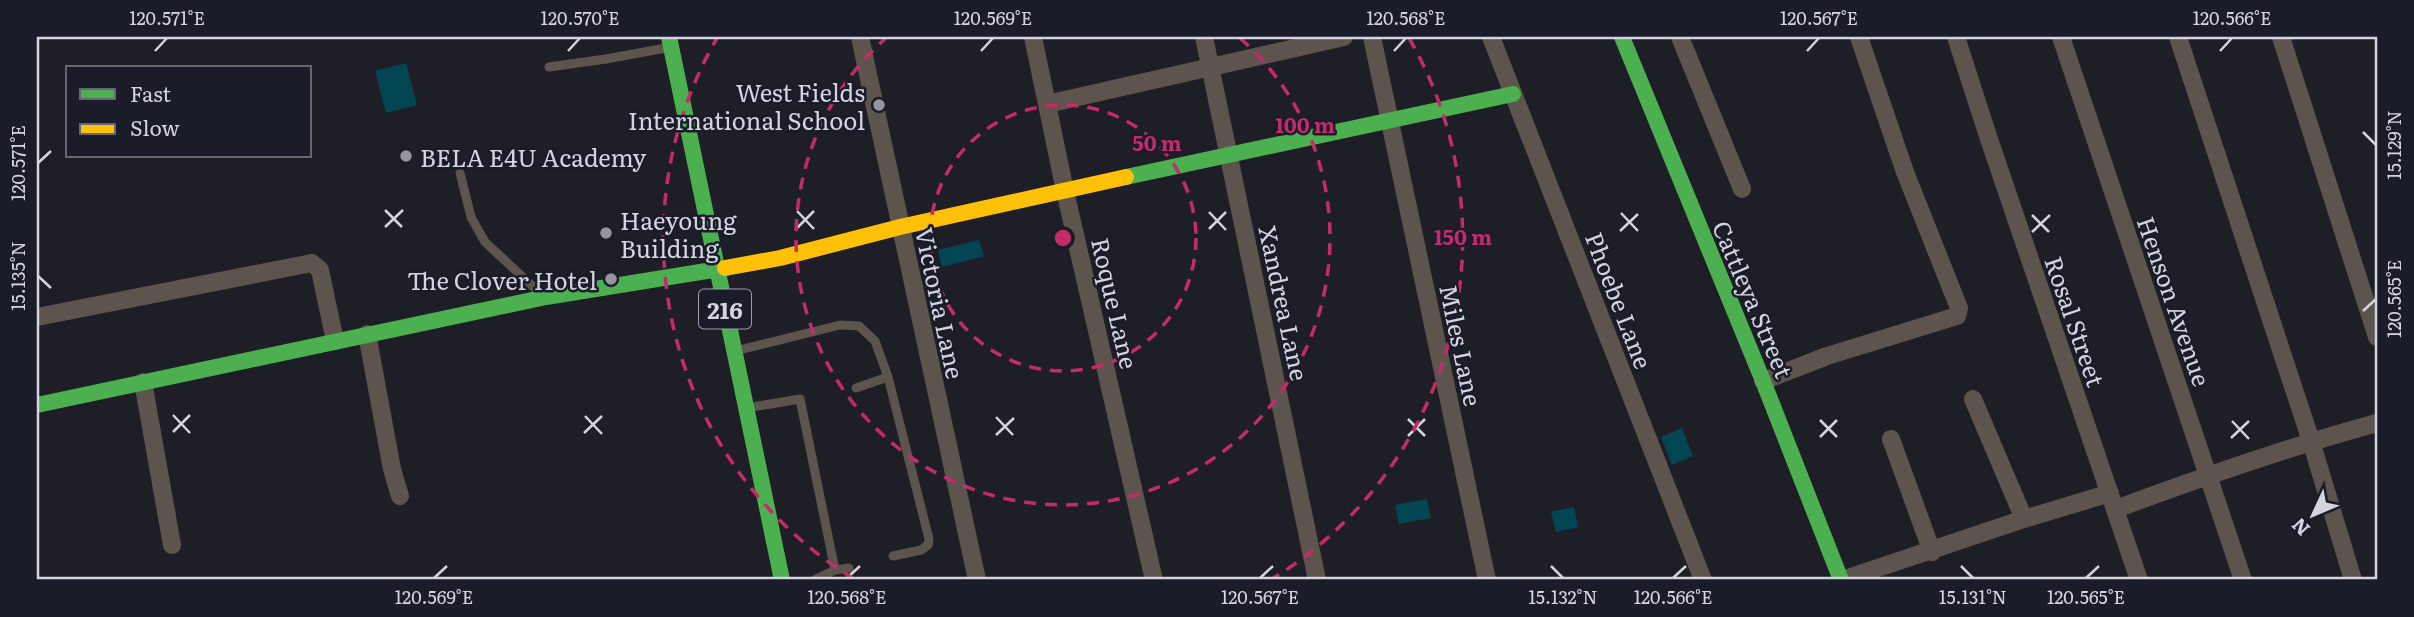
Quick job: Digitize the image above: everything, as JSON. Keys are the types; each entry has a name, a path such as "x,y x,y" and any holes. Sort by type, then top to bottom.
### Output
{"street":[{"name":"Victoria Lane","path":"860,37 977,580"},
{"name":"Roque Lane","path":"1033,37 1065,191 1154,580"},
{"name":"Xandrea Lane","path":"1204,37 1317,580"},
{"path":"1047,104 1344,37"},
{"name":"Miles Lane","path":"1372,37 1487,580"},
{"name":"Phoebe Lane","path":"1491,37 1703,580"},
{"name":"Cattleya Street","path":"1622,37 1842,580"},
{"path":"1680,37 1742,189"},
{"path":"1763,381 1827,356 1957,316 1959,308 1905,172 1859,37"},
{"name":"Rosal Street","path":"1956,37 2139,580"},
{"name":"Henson Avenue","path":"2061,37 2243,580"},
{"path":"2178,37 2311,441 2353,580"},
{"path":"2281,37 2377,337"},
{"name":"216","path":"670,42 782,580"},
{"path":"37,405 545,297 780,258 1065,191 1513,94"},
{"path":"37,317 312,263 320,270 335,341"},
{"path":"368,334 392,469 400,496"},
{"path":"142,382 172,545"},
{"path":"1973,398 2024,519"},
{"path":"1842,580 2024,519 2113,501 2377,423"},
{"path":"1891,439 1932,551"}],"lane":[{"path":"549,67 606,60 670,42"},
{"path":"460,173 471,217 485,242 545,297"},
{"path":"734,351 840,325 859,327 875,341 888,377 929,539 928,545 921,550 893,556"},
{"path":"856,388 888,377"},
{"path":"746,408 806,399 835,570"},
{"path":"814,580 835,570 849,568"}],"water":[{"path":"406,63 417,105 386,113 375,71"},
{"path":"979,240 984,256 942,267 938,250"},
{"path":"1682,428 1693,456 1672,465 1661,437"},
{"path":"1427,499 1431,518 1399,524 1395,505"},
{"path":"1574,507 1578,527 1556,532 1551,512"}],"traffic: fast":[{"path":"669,37 782,580"},
{"path":"1622,37 1841,580"},
{"path":"1126,177 1513,94"},
{"path":"37,405 546,297 725,268"}],"traffic: slow":[{"path":"725,268 780,258 900,227 1126,177"}],"place":[{"name":"West Fields International School","path":"879,105"},
{"name":"BELA E4U Academy","path":"406,156"},
{"name":"Haeyoung Building","path":"606,233"},
{"name":"The Clover Hotel","path":"611,279"}]}
